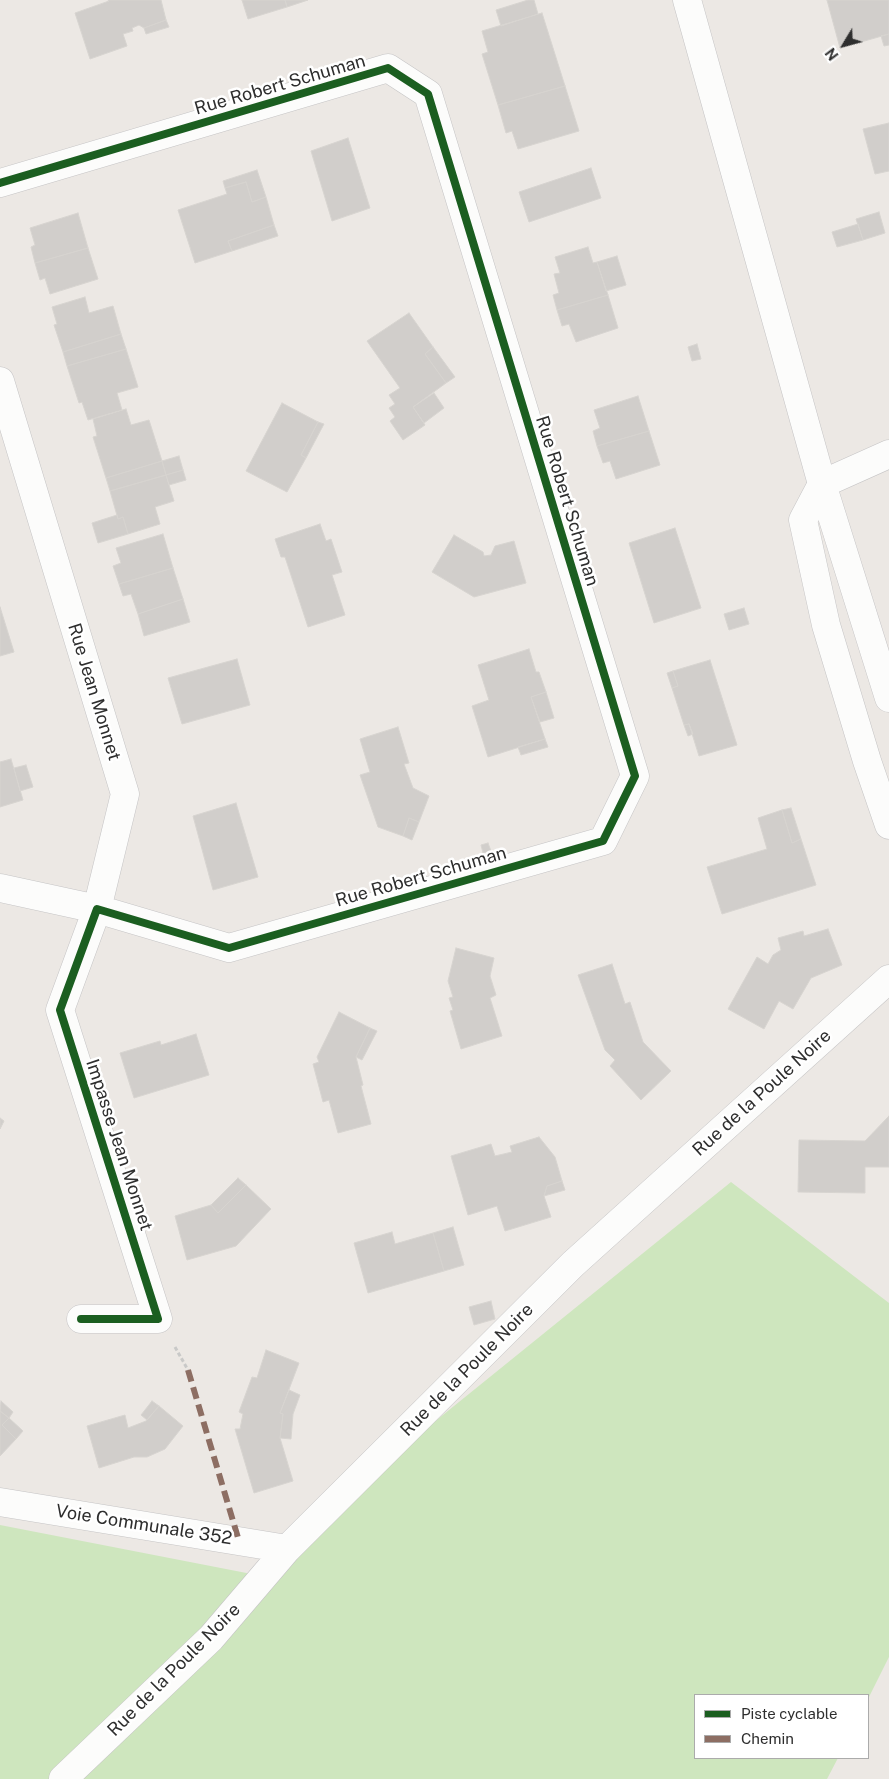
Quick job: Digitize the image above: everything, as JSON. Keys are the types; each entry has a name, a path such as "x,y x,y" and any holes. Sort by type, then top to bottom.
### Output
{"street":[{"path":"687,0 822,484 889,698"},
{"name":"Rue Robert Schuman","path":"0,183 388,68 428,94 634,776 603,841 229,948 97,909"},
{"name":"Rue Jean Monnet","path":"0,380 125,794 97,909"},
{"path":"889,454 822,484 802,520 826,625 867,761 889,825"},
{"path":"0,888 97,909"},
{"name":"Impasse Jean Monnet","path":"81,1319 158,1319 60,1010 97,909"},
{"name":"Rue de la Poule Noire","path":"63,1779 211,1638 287,1549 573,1264 889,979"},
{"name":"Voie Communale 352","path":"0,1502 287,1549"}],"green space":[{"path":"731,1182 889,1303 889,1657 869,1697 869,1694 694,1694 694,1759 837,1759 827,1779 0,1779 0,1525 267,1577 386,1461"}],"building":[{"path":"108,0 161,0 166,20 144,28 139,25 132,28 133,31 123,34 127,46 90,59 75,13"},
{"path":"242,0 285,0 287,7 248,19"},
{"path":"285,0 308,0 287,7"},
{"path":"528,0 534,0 538,14 501,26 496,10"},
{"path":"827,0 889,0 889,34 840,48"},
{"path":"542,13 565,86 498,105 482,54 488,52 482,31"},
{"path":"166,20 169,27 146,34 144,28"},
{"path":"889,34 889,45 884,46 881,36"},
{"path":"565,86 579,131 518,149 512,131 506,133 498,105"},
{"path":"889,123 889,171 875,174 863,129"},
{"path":"348,138 370,208 332,221 311,151"},
{"path":"591,168 601,198 529,222 519,192"},
{"path":"257,170 266,197 252,202 246,182 225,188 223,181"},
{"path":"246,182 252,202 266,197 274,225 228,241 232,251 195,263 178,210 227,194 225,188"},
{"path":"879,212 885,233 863,240 856,219"},
{"path":"78,213 88,248 35,263 31,247 35,245 30,228"},
{"path":"858,224 863,240 837,247 832,232"},
{"path":"274,225 278,236 232,251 228,241"},
{"path":"588,247 593,263 597,262 608,295 557,310 553,295 559,293 554,274 560,273 555,257"},
{"path":"88,248 98,279 50,294 45,278 40,280 35,263"},
{"path":"617,256 626,285 606,291 597,262"},
{"path":"608,295 618,328 576,342 569,324 562,326 557,310"},
{"path":"85,297 89,313 113,306 121,334 63,352 54,325 57,324 52,307"},
{"path":"409,313 433,347 425,354 446,383 413,407 425,425 403,440 390,421 395,417 389,408 395,404 389,395 400,388 367,341"},
{"path":"121,334 126,349 67,366 63,352"},
{"path":"697,344 701,359 692,361 688,347"},
{"path":"433,347 455,377 446,383 425,354"},
{"path":"126,349 138,387 117,393 122,410 88,420 82,402 79,403 67,366"},
{"path":"434,393 444,408 424,423 413,407"},
{"path":"638,396 649,431 597,446 593,431 600,428 594,410"},
{"path":"282,403 318,422 301,455 306,458 287,492 246,471"},
{"path":"126,409 131,425 149,420 162,461 106,478 93,437 97,436 93,419"},
{"path":"318,422 324,424 306,458 301,455"},
{"path":"649,431 660,465 616,479 610,461 603,463 597,446"},
{"path":"179,456 183,470 166,475 162,461"},
{"path":"162,461 166,475 110,491 106,478"},
{"path":"183,470 186,480 169,485 166,475"},
{"path":"166,475 174,501 155,507 160,524 128,534 123,517 118,519 110,491"},
{"path":"117,515 118,519 123,517 128,534 98,543 92,523"},
{"path":"320,524 326,541 331,539 342,572 332,575 345,615 308,627 285,557 281,557 275,539"},
{"path":"675,528 701,608 654,623 629,543"},
{"path":"163,534 173,568 119,584 113,566 121,563 116,548"},
{"path":"454,535 483,552 484,556 491,555 495,546 514,541 526,583 474,597 432,572"},
{"path":"173,568 183,599 138,614 131,594 123,596 119,584"},
{"path":"183,599 190,622 144,636 138,614"},
{"path":"0,607 14,652 0,656"},
{"path":"744,608 749,624 729,630 724,614"},
{"path":"529,649 536,672 539,672 546,692 531,697 545,739 488,757 472,706 489,700 478,665"},
{"path":"237,659 250,705 182,724 168,678"},
{"path":"710,660 737,745 699,756 689,724 684,725 672,688 678,686 673,671"},
{"path":"673,671 678,686 672,688 667,673"},
{"path":"546,692 554,718 540,722 531,697"},
{"path":"689,724 693,734 688,736 684,725"},
{"path":"398,727 409,763 404,764 413,788 429,796 419,822 409,818 403,836 378,827 360,775 370,772 360,739"},
{"path":"545,739 548,747 521,755 518,747"},
{"path":"11,759 23,800 0,807 0,762"},
{"path":"26,765 33,787 20,791 14,768"},
{"path":"236,803 258,877 213,890 193,816"},
{"path":"791,808 801,839 792,843 782,810"},
{"path":"782,810 792,843 801,839 816,885 722,914 707,867 767,849 758,818"},
{"path":"409,818 419,822 412,840 403,836"},
{"path":"488,843 491,851 483,853 481,845"},
{"path":"828,929 842,965 811,978 793,1009 779,1001 764,1029 728,1009 757,957 768,964 773,955 781,950 778,938 803,931 804,936"},
{"path":"456,948 494,958 490,976 496,995 490,998 502,1036 461,1049 450,1011 453,1010 449,998 453,997 448,981"},
{"path":"612,964 625,1004 630,1002 643,1042 671,1071 641,1100 610,1066 615,1060 605,1050 578,975"},
{"path":"339,1012 370,1028 356,1057 371,1124 338,1133 329,1100 323,1102 313,1064 319,1062 317,1057"},
{"path":"370,1028 377,1031 362,1060 356,1057"},
{"path":"196,1034 209,1075 134,1098 120,1053 160,1041 161,1045"},
{"path":"889,1116 889,1167 865,1167 865,1193 798,1192 799,1140 865,1141"},
{"path":"0,1118 4,1121 0,1129"},
{"path":"539,1137 555,1157 562,1181 547,1186 544,1196 551,1217 505,1231 497,1206 468,1215 451,1156 491,1144 495,1156 512,1152 510,1146"},
{"path":"238,1178 246,1185 218,1213 211,1205"},
{"path":"562,1181 565,1190 544,1196 547,1186"},
{"path":"246,1185 271,1209 236,1246 187,1260 175,1216 211,1205 218,1213"},
{"path":"453,1227 464,1265 444,1271 433,1233"},
{"path":"392,1232 395,1244 433,1233 444,1271 368,1293 354,1243"},
{"path":"491,1301 495,1319 474,1325 469,1307"},
{"path":"266,1350 299,1363 280,1413 283,1414 280,1438 293,1481 254,1493 235,1429 240,1429 243,1414 239,1412 252,1377 257,1378"},
{"path":"289,1390 300,1395 293,1414 291,1439 280,1438 283,1414 280,1413"},
{"path":"1,1401 13,1412 9,1418 0,1411"},
{"path":"152,1401 159,1406 147,1420 141,1415"},
{"path":"159,1406 183,1426 165,1449 147,1457 134,1457 99,1468 87,1426 125,1415 128,1428 146,1421"},
{"path":"0,1411 9,1418 2,1425 16,1439 0,1456"},
{"path":"9,1418 23,1431 16,1439 2,1425"}],"marked path":[{"path":"188,1370 239,1541"}],"cycle path":[{"path":"0,183 388,68 428,94 635,776 603,841 229,948 97,909 60,1010 158,1319 81,1319"}]}
